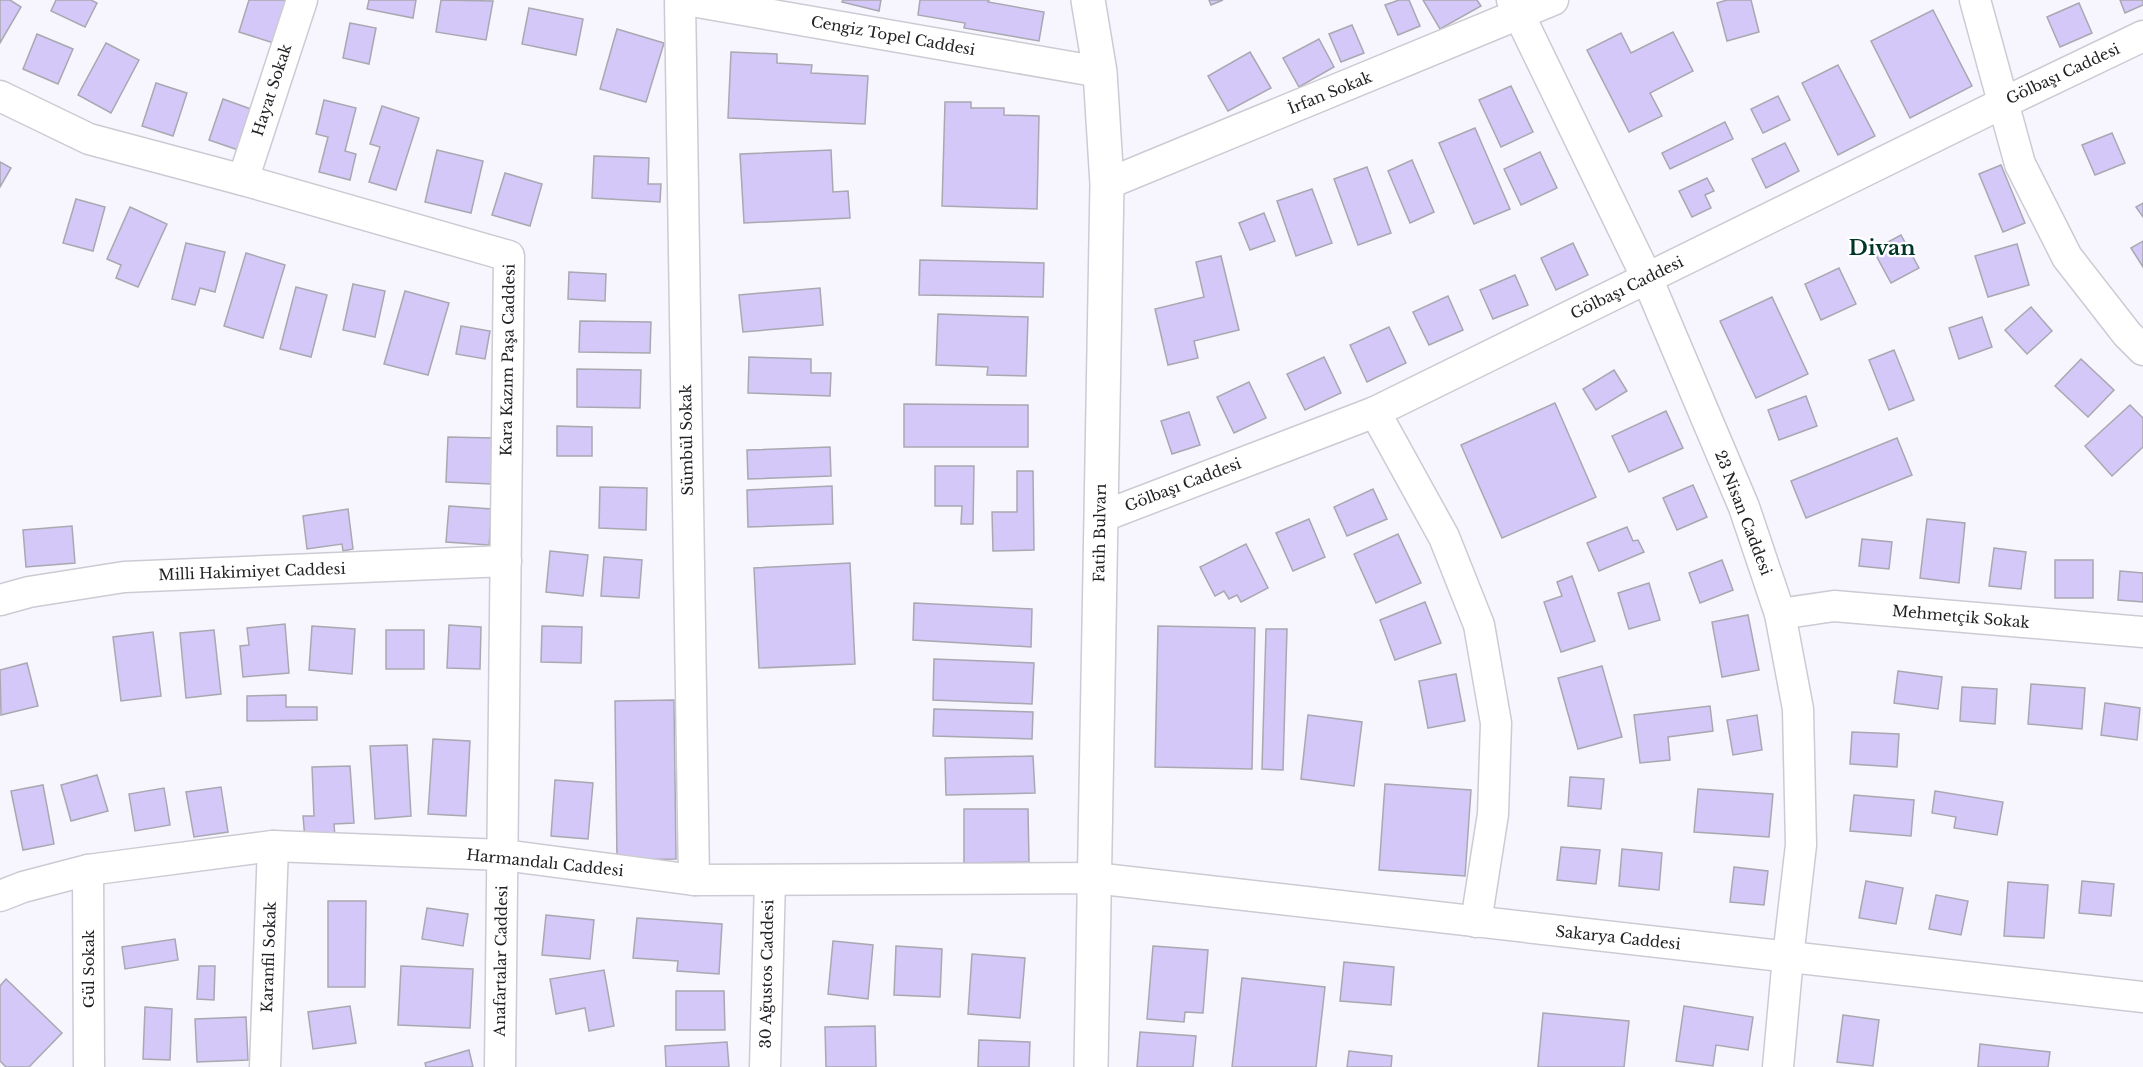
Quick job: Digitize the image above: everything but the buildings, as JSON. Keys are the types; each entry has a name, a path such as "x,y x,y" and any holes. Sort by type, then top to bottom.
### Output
{"street":[{"name":"Hayat Sokak","path":"243,180 302,0"},
{"name":"Sümbül Sokak","path":"680,0 694,880"},
{"name":"Cengiz Topel Caddesi","path":"686,0 1100,72"},
{"name":"Fatih Bulvarı","path":"1088,0 1100,72 1107,184 1091,1067"},
{"name":"İrfan Sokak","path":"1107,184 1515,8 1553,0"},
{"path":"1975,0 2020,164 2067,257 2127,334 2143,350"},
{"name":"23 Nisan Caddesi","path":"1515,8 1647,278 1744,507 1780,614 1798,709 1802,845 1788,957 1778,1067"},
{"name":"Gölbaşı Caddesi","path":"1101,517 1375,412 2143,36"},
{"name":"Kara Kazım Paşa Caddesi","path":"0,96 89,139 243,180 509,256 503,855"},
{"path":"1375,412 1444,537 1479,625 1496,723 1493,814 1476,922"},
{"name":"Milli Hakimiyet Caddesi","path":"0,600 29,592 124,577 506,561"},
{"name":"Mehmetçik Sokak","path":"1780,614 1834,606 2143,632"},
{"name":"Harmandalı Caddesi","path":"0,896 22,887 88,870 273,846 503,855 694,880 1094,878"},
{"name":"Karanfil Sokak","path":"265,1067 273,846"},
{"name":"Anafartalar Caddesi","path":"500,1067 503,855"},
{"name":"Gül Sokak","path":"88,870 89,1067"},
{"name":"Sakarya Caddesi","path":"1094,878 2143,997"},
{"name":"30 Ağustos Caddesi","path":"765,1067 770,880"}],"district":[{"name":"Divan","path":"1882,248"}]}
